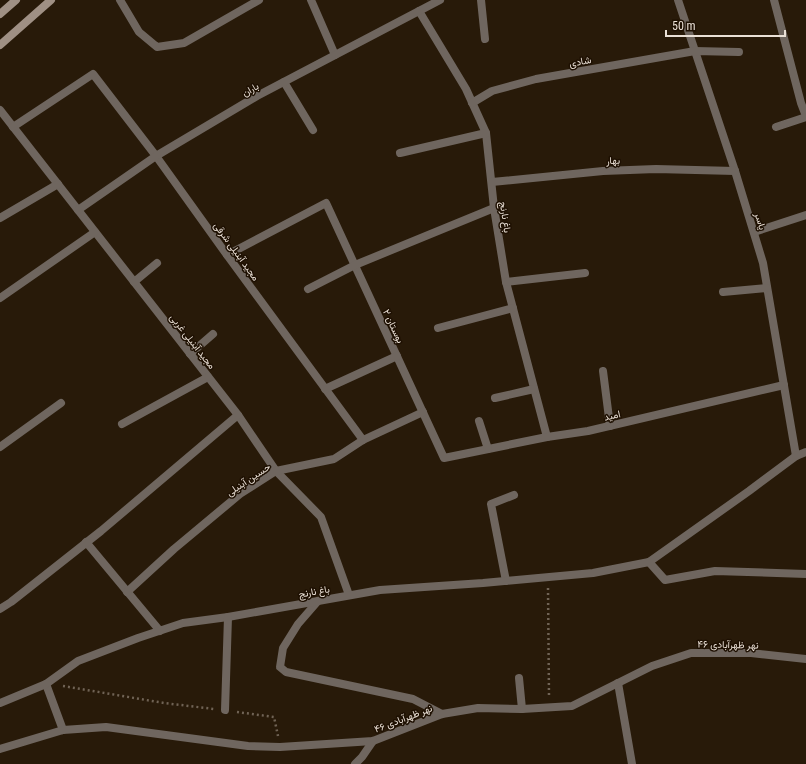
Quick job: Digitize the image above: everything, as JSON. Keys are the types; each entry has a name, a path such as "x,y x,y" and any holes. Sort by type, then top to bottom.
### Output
{"main road":[{"path":"0,14 16,0"},
{"path":"0,45 51,0"}],"street":[{"path":"120,0 138,32 157,47 184,43 259,0"},
{"path":"311,0 335,55"},
{"name":"باران","path":"78,210 156,156 258,96 440,0"},
{"path":"481,0 485,39"},
{"name":"یاسر","path":"678,0 735,171 763,263 796,456"},
{"path":"774,0 801,103 806,116 776,127"},
{"name":"باغ نارنج","path":"419,11 466,89 486,133 494,208 506,282 547,437"},
{"name":"شادی","path":"472,103 492,91 536,79 696,51 739,52"},
{"name":"مجید آبنیلی شرقی","path":"13,127 93,74 156,156 363,440"},
{"path":"284,82 312,130"},
{"name":"مجید آبنیلی غربی","path":"0,110 238,415 276,471 321,517 349,595"},
{"path":"400,153 486,133"},
{"name":"بهار","path":"492,182 603,170 656,168 735,171"},
{"path":"0,218 58,184"},
{"name":"بوستان ۲","path":"227,255 326,203 444,458"},
{"path":"308,289 355,264 494,208"},
{"path":"754,232 806,215"},
{"path":"0,298 95,232"},
{"path":"134,282 157,263"},
{"path":"506,282 585,273"},
{"path":"723,292 767,288"},
{"path":"438,328 513,308"},
{"path":"190,354 213,334"},
{"path":"325,388 397,356"},
{"path":"603,371 610,426"},
{"path":"122,424 208,377"},
{"name":"امید","path":"444,458 547,437 588,431 784,385"},
{"path":"495,398 534,389"},
{"path":"0,447 61,403"},
{"name":"حسین آبنیلی","path":"127,592 174,549 240,494 276,471 334,459 363,440 423,412"},
{"path":"0,609 101,531 238,415"},
{"path":"479,420 488,449"},
{"name":"باغ نارنج","path":"0,703 46,684 78,661 183,623 228,617 380,590 593,573 649,562 796,456 806,452"},
{"path":"506,581 491,504 514,495"},
{"path":"86,542 160,631"},
{"path":"649,562 664,580 715,571 806,574"},
{"path":"318,601 298,624 283,648 280,667 286,672 414,698 442,714"},
{"path":"225,710 228,617"},
{"name":"نهر ظهرآبادی ۴۶","path":"0,749 63,730 106,727 248,746 280,747 373,741 442,714 478,708 522,709 572,706 652,666 691,653 751,653 806,659"},
{"path":"519,678 522,709"},
{"path":"618,683 632,764"},
{"path":"46,684 63,730"},
{"path":"355,764 373,741"}],"path":[{"path":"548,577 549,708"},
{"path":"46,684 164,703 274,717 280,747"}]}
